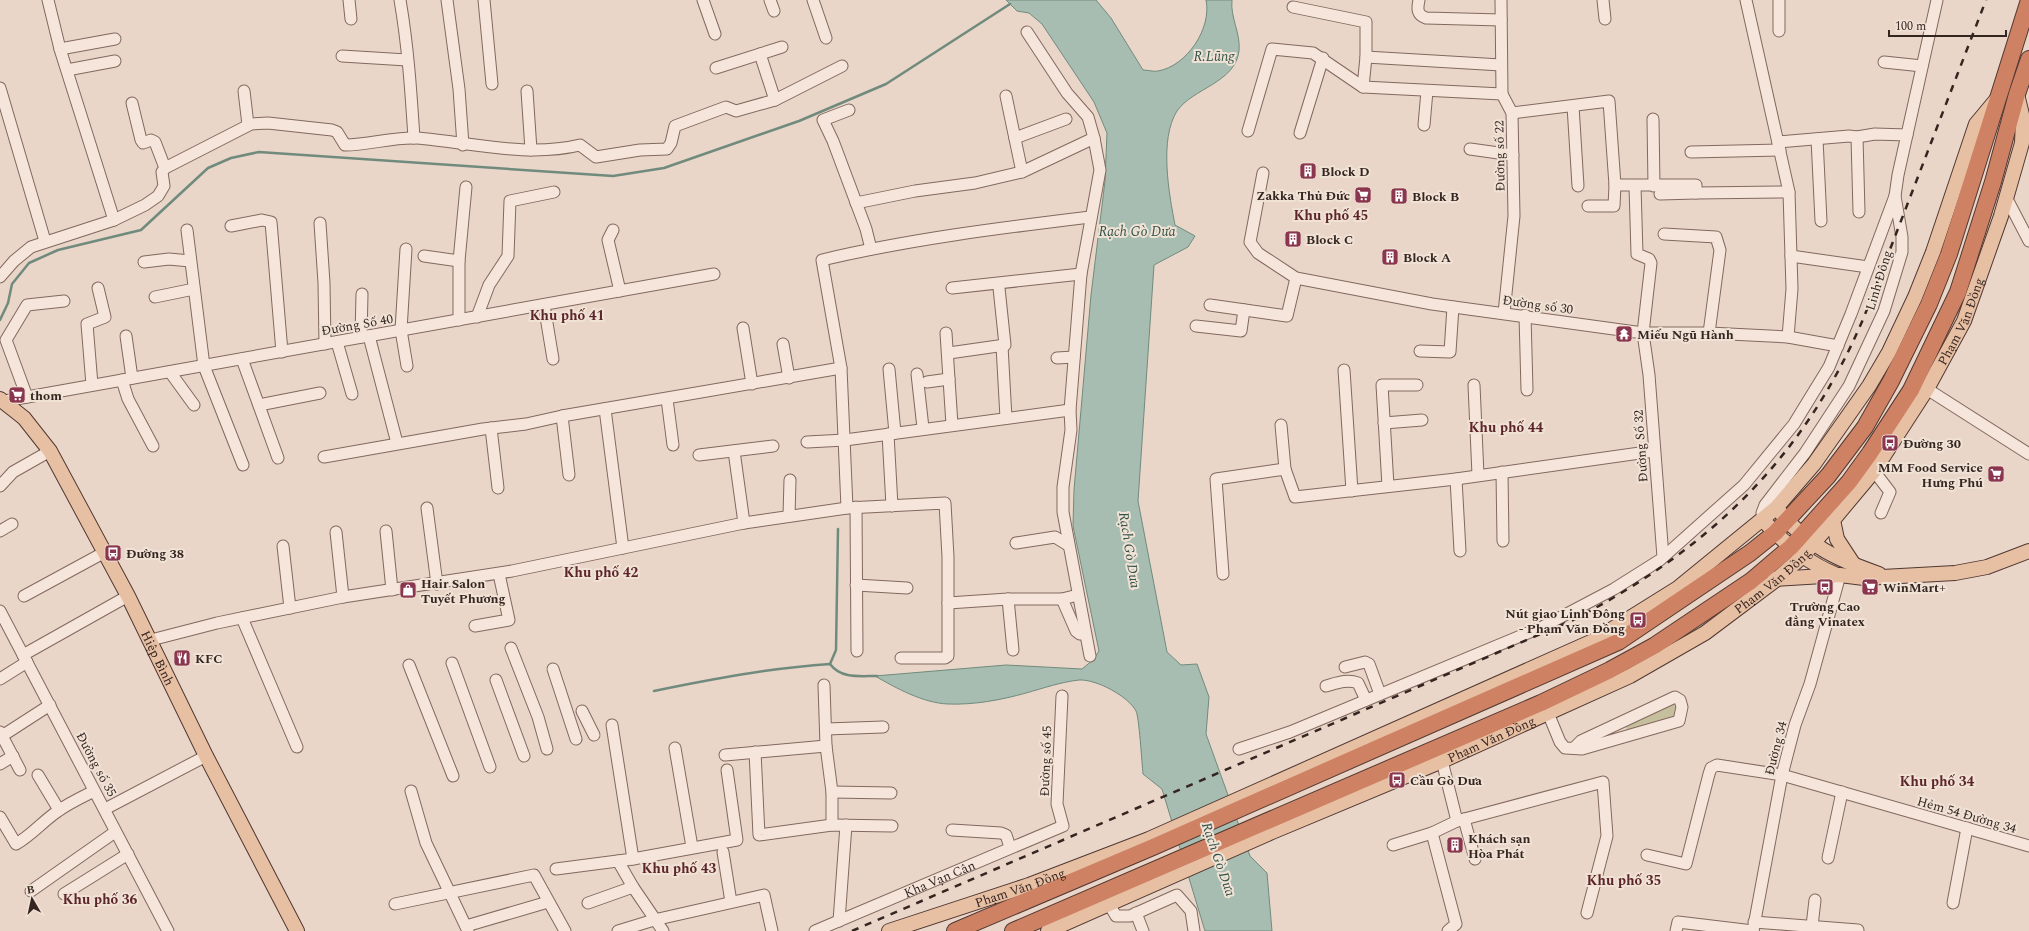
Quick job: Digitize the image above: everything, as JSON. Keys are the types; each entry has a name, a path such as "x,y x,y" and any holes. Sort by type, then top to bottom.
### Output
{"highway":[{"path":"1151,843 1256,796 1618,642 1750,553 1787,521 1828,476 1865,426 1894,375 1929,304 1949,254 2029,0"},
{"name":"Phạm Văn Đồng","path":"1270,827 1328,795 1542,703 1624,671 1654,646 1797,551 1807,540 1830,504 1870,453 1911,390 1958,292 1993,182 2017,94 2029,59"},
{"path":"1830,504 1833,520"},
{"path":"1013,931 1164,873 1270,827"},
{"name":"Phạm Văn Đồng","path":"955,931 1131,856 1151,843"}],"main road":[{"name":"Phạm Văn Đồng","path":"1807,540 1833,520 1874,471 1927,389 1964,322 2026,140 2017,94"},
{"path":"1256,796 1593,641 1678,588 1763,520 1770,506 1814,464 1833,438 1889,352 1915,296 1933,252 1976,124 1998,97"},
{"name":"Hiệp Bình","path":"3,400 34,429 50,451 128,596 206,756 297,931"},
{"path":"1770,506 1807,540 1854,565 1883,576"},
{"path":"1763,520 1774,533 1817,567 1840,576"},
{"path":"1833,520 1837,538 1854,565"},
{"name":"Phạm Văn Đồng","path":"1270,827 1442,761 1548,713 1624,671 1705,633 1777,579 1797,551"},
{"path":"1751,581 1840,576 1864,578 1955,572 1987,567 2029,551"},
{"name":"Phạm Văn Đồng","path":"889,931 1151,843"},
{"path":"1086,864 1131,856"},
{"path":"1048,931 1109,904 1164,873"}],"street":[{"path":"48,0 60,49 114,220"},
{"path":"349,0 351,19"},
{"path":"400,0 407,40 407,60 414,138"},
{"path":"448,0 459,88 463,144"},
{"path":"484,0 492,84"},
{"path":"703,0 715,34"},
{"path":"770,0 774,11"},
{"path":"813,0 826,38"},
{"path":"1419,0 1418,11 1421,16 1426,18 1501,20"},
{"name":"Đường số 22","path":"1501,0 1502,94 1512,113 1514,216 1504,312"},
{"path":"1603,0 1605,19"},
{"path":"1746,0 1770,113 1789,192 1792,289 1788,337"},
{"path":"1779,0 1779,31"},
{"name":"Linh Đông","path":"1770,506 1773,501 1773,494 1805,453 1849,386 1884,311 1902,252 1902,237 1895,196 1937,0"},
{"path":"1293,8 1366,21 1366,57 1363,87"},
{"path":"1027,32 1067,93 1088,117 1094,138 1100,170 1090,217 1081,274 1070,410 1071,430 1063,487 1063,512 1068,545 1090,656"},
{"path":"60,49 115,39"},
{"path":"716,68 782,47"},
{"path":"1248,131 1272,49 1314,53 1363,87 1502,94"},
{"path":"760,54 775,100"},
{"path":"342,56 407,60"},
{"path":"1366,57 1502,65"},
{"path":"1300,133 1323,58"},
{"path":"67,70 116,61"},
{"path":"1884,62 1922,66"},
{"path":"0,277 14,261 31,247 114,220 145,205 158,196 164,186 162,172 165,168 248,125 268,123 332,130 337,132 345,145 414,138 531,150 565,148 580,145 596,157 640,150 667,148 671,143 675,126 726,107 736,111 775,100 842,66"},
{"path":"0,88 46,241"},
{"path":"244,91 248,125"},
{"path":"527,91 531,150"},
{"path":"1424,125 1426,91"},
{"path":"1006,96 1022,172"},
{"path":"1512,113 1609,101 1615,185 1614,206 1588,206"},
{"path":"132,103 141,140 143,143 153,140 156,143 165,168"},
{"path":"1573,106 1578,186"},
{"path":"848,110 823,120 834,141 871,249"},
{"path":"1015,138 1066,119"},
{"path":"1653,119 1657,190"},
{"path":"1691,152 1779,146 1818,139 1857,137 1875,134 1907,135"},
{"path":"1857,137 1859,212"},
{"path":"856,203 915,191 975,183 1022,172 1094,138"},
{"path":"1818,139 1821,221"},
{"path":"1470,149 1513,155"},
{"name":"Đường số 30","path":"1263,173 1250,242 1258,253 1296,278 1452,307 1504,312 1643,333 1709,333 1788,337 1838,346"},
{"path":"1615,185 1635,186 1696,194 1789,192"},
{"path":"1657,190 1696,185 1696,194"},
{"name":"Đường Số 32","path":"1635,186 1637,254 1649,259 1651,263 1643,333 1649,375 1663,556"},
{"path":"459,320 459,261 466,188"},
{"path":"477,317 489,285 508,256 510,201 554,192"},
{"path":"1239,749 1290,732 1542,627 1614,589 1648,569 1744,485 1794,424 1829,367 1895,196"},
{"path":"2006,197 2029,242"},
{"path":"857,651 856,585 852,507 845,440 841,368 822,260 871,249 998,229 1090,217"},
{"path":"231,226 262,220 271,222 282,352"},
{"path":"320,223 324,283 325,344"},
{"path":"187,230 204,366 243,465"},
{"path":"613,230 608,240 620,291"},
{"path":"1664,234 1716,237 1720,250 1709,333"},
{"path":"406,249 401,330 407,366"},
{"path":"424,256 459,261"},
{"path":"1791,256 1868,268"},
{"path":"144,262 169,259 190,261"},
{"name":"Đường Số 40","path":"3,400 92,386 714,274"},
{"path":"952,288 1081,274"},
{"path":"1210,305 1287,316 1296,278"},
{"path":"92,386 87,324 105,317 98,288"},
{"path":"949,353 1002,346 1006,343 1000,288"},
{"path":"155,298 194,289"},
{"path":"362,294 365,337 397,443"},
{"path":"27,397 6,340 27,305 64,301"},
{"path":"544,305 553,359"},
{"path":"1420,351 1450,352 1452,307"},
{"path":"1196,326 1241,331 1244,310"},
{"path":"1525,315 1527,390"},
{"path":"743,328 752,384"},
{"path":"946,333 949,353 952,425"},
{"path":"126,336 128,399 153,446"},
{"path":"337,342 352,394"},
{"path":"783,344 789,378"},
{"path":"1002,346 1006,418"},
{"path":"1057,358 1074,357"},
{"path":"242,359 278,458"},
{"path":"324,457 357,452 397,443 526,424 562,416 841,368"},
{"path":"889,369 892,506"},
{"path":"1344,370 1352,491"},
{"path":"170,372 194,405"},
{"path":"917,374 923,428"},
{"path":"927,382 949,379"},
{"path":"1388,486 1382,385 1417,385"},
{"path":"1474,385 1478,475"},
{"path":"1927,389 2029,454"},
{"path":"259,405 320,393"},
{"path":"667,399 673,444"},
{"path":"605,409 623,548"},
{"path":"807,442 845,440 923,428 1035,416 1070,410"},
{"path":"562,416 569,475"},
{"path":"1384,423 1422,420"},
{"path":"1281,425 1285,469 1295,497 1456,479 1654,451"},
{"path":"491,428 498,488"},
{"path":"699,455 773,446"},
{"path":"0,486 13,472 50,451"},
{"path":"734,451 744,523"},
{"path":"1223,574 1216,479 1285,469"},
{"path":"1874,471 1890,492 1881,513"},
{"path":"1502,472 1503,541"},
{"path":"1456,479 1460,551"},
{"path":"789,516 790,480"},
{"path":"150,640 343,596 437,584 499,574 744,523 852,507 945,503 948,557 948,656 945,658 901,658"},
{"path":"1739,540 1770,506"},
{"path":"427,508 437,584"},
{"path":"0,531 12,524"},
{"path":"386,531 392,590"},
{"path":"336,532 343,596"},
{"path":"1016,543 1055,537 1068,545"},
{"path":"283,546 290,608"},
{"path":"24,596 105,552"},
{"path":"475,626 509,620 499,574"},
{"name":"Đường 34","path":"1753,928 1782,775 1795,725 1810,684 1840,576"},
{"path":"856,585 907,588"},
{"path":"948,603 1008,599 1062,599 1078,594"},
{"path":"0,679 25,658 128,596"},
{"path":"1008,599 1013,650"},
{"path":"1062,599 1076,631 1080,634 1085,634"},
{"name":"Đường số 35","path":"0,611 168,931"},
{"path":"242,618 297,747"},
{"path":"511,648 538,717 548,749"},
{"path":"1345,667 1366,662 1369,664 1380,694"},
{"path":"452,663 490,767"},
{"path":"409,665 453,776"},
{"path":"553,669 576,739"},
{"path":"496,680 524,756"},
{"path":"1326,686 1346,681 1353,681 1358,683 1366,700"},
{"path":"824,685 826,746 832,792 832,825"},
{"name":"Đường số 45","path":"1062,696 1057,804 1063,826"},
{"path":"1548,713 1560,742 1565,748 1582,749 1679,722 1682,712 1680,700 1675,697 1661,703 1581,741 1574,748"},
{"path":"20,770 1,734 50,705"},
{"path":"582,711 594,735"},
{"path":"612,725 633,859"},
{"path":"826,729 883,727"},
{"path":"725,755 826,746"},
{"path":"675,748 692,847"},
{"path":"755,752 759,835 832,825 892,826"},
{"path":"0,764 13,756"},
{"path":"105,809 206,756"},
{"path":"1442,761 1475,860"},
{"name":"Hẻm 54 Đường 34","path":"1647,855 1686,864 1711,768 1716,765 1782,775 2029,846"},
{"path":"556,869 633,859 692,847 737,840 727,770"},
{"path":"38,776 59,810"},
{"path":"1393,845 1432,832 1461,820 1603,782 1607,836 1587,913"},
{"path":"0,817 16,844 28,837 39,825 59,810 94,790"},
{"path":"412,791 426,843 467,929 548,902"},
{"path":"832,792 891,793"},
{"path":"1828,858 1842,792"},
{"path":"839,921 846,825"},
{"name":"Kha Vạn Cân","path":"815,931 1010,847 1063,826"},
{"path":"1953,903 1967,828"},
{"path":"952,830 1001,833 1006,835 1010,847"},
{"path":"31,891 115,832"},
{"path":"1432,832 1456,924 1448,931"},
{"path":"723,852 730,902"},
{"path":"64,894 128,854"},
{"path":"618,861 633,887 663,931"},
{"path":"395,904 449,894 534,875 565,931"},
{"path":"588,903 633,887"},
{"path":"618,931 655,920 764,894 772,931"},
{"path":"1109,904 1116,916 1130,916 1177,895 1191,911 1194,931"},
{"path":"1812,926 1815,900"},
{"path":"1136,913 1143,931"},
{"path":"1676,931 1678,922 1753,928 1812,926 1858,930"}],"shaded area":[{"path":"1672,703 1678,709 1676,717 1627,730 1625,724"}],"water":[{"name":"Rạch Gò Dưa","path":"1006,0 1096,0 1111,18 1143,70 1158,71 1169,68 1179,62 1188,54 1195,44 1205,22 1207,11 1206,0 1232,0 1239,45 1236,62 1230,71 1222,78 1184,103 1177,111 1168,136 1168,183 1175,225 1195,236 1188,247 1154,265 1138,501 1167,652 1181,665 1197,664 1209,697 1206,734 1250,856 1267,873 1272,931 1205,931 1162,789 1143,774 1136,711 1132,705 1119,694 1094,682 1079,680 997,700 968,704 948,704 919,698 875,676 1006,665 1082,669 1093,660 1099,651 1073,526 1074,490 1091,295 1105,181 1107,133 1094,102 1042,24 1029,13 1017,11"}],"waterway":[{"path":"0,320 8,303 12,284 29,263 58,250 141,230 208,168 231,158 259,152 613,176 664,168 799,121 886,84 1010,4"},
{"path":"830,664 836,650 838,529"},
{"path":"654,691 741,674 830,664 834,669 851,676 877,676"}],"railway":[{"path":"852,931 1573,620 1622,592 1667,563 1709,530 1747,495 1781,457 1812,414 1840,368 1864,317 1986,0"}],"place":[{"name":"Block D","path":"1308,171"},
{"name":"Zakka Thủ Đức","path":"1363,195"},
{"name":"Block B","path":"1399,196"},
{"name":"Block C","path":"1293,239"},
{"name":"Block A","path":"1390,257"},
{"name":"Miếu Ngũ Hành","path":"1624,334"},
{"name":"thom","path":"17,395"},
{"name":"Đường 30","path":"1890,443"},
{"name":"MM Food Service Hưng Phú","path":"1996,474"},
{"name":"Đường 38","path":"113,553"},
{"name":"Trường Cao đẳng Vinatex","path":"1825,587"},
{"name":"WinMart+","path":"1870,587"},
{"name":"Hair Salon Tuyết Phương","path":"408,590"},
{"name":"Nút giao Linh Đông - Phạm Văn Đồng","path":"1638,620"},
{"name":"KFC","path":"182,658"},
{"name":"Cầu Gò Dưa","path":"1397,780"},
{"name":"Khách sạn Hòa Phát","path":"1455,845"}],"district":[{"name":"Khu phố 45","path":"1331,215"},
{"name":"Khu phố 41","path":"567,315"},
{"name":"Khu phố 44","path":"1506,427"},
{"name":"Khu phố 42","path":"601,572"},
{"name":"Khu phố 34","path":"1937,781"},
{"name":"Khu phố 43","path":"679,868"},
{"name":"Khu phố 35","path":"1624,880"},
{"name":"Khu phố 36","path":"100,899"}],"water label":[{"name":"R.Lũng","path":"1214,56"}]}
